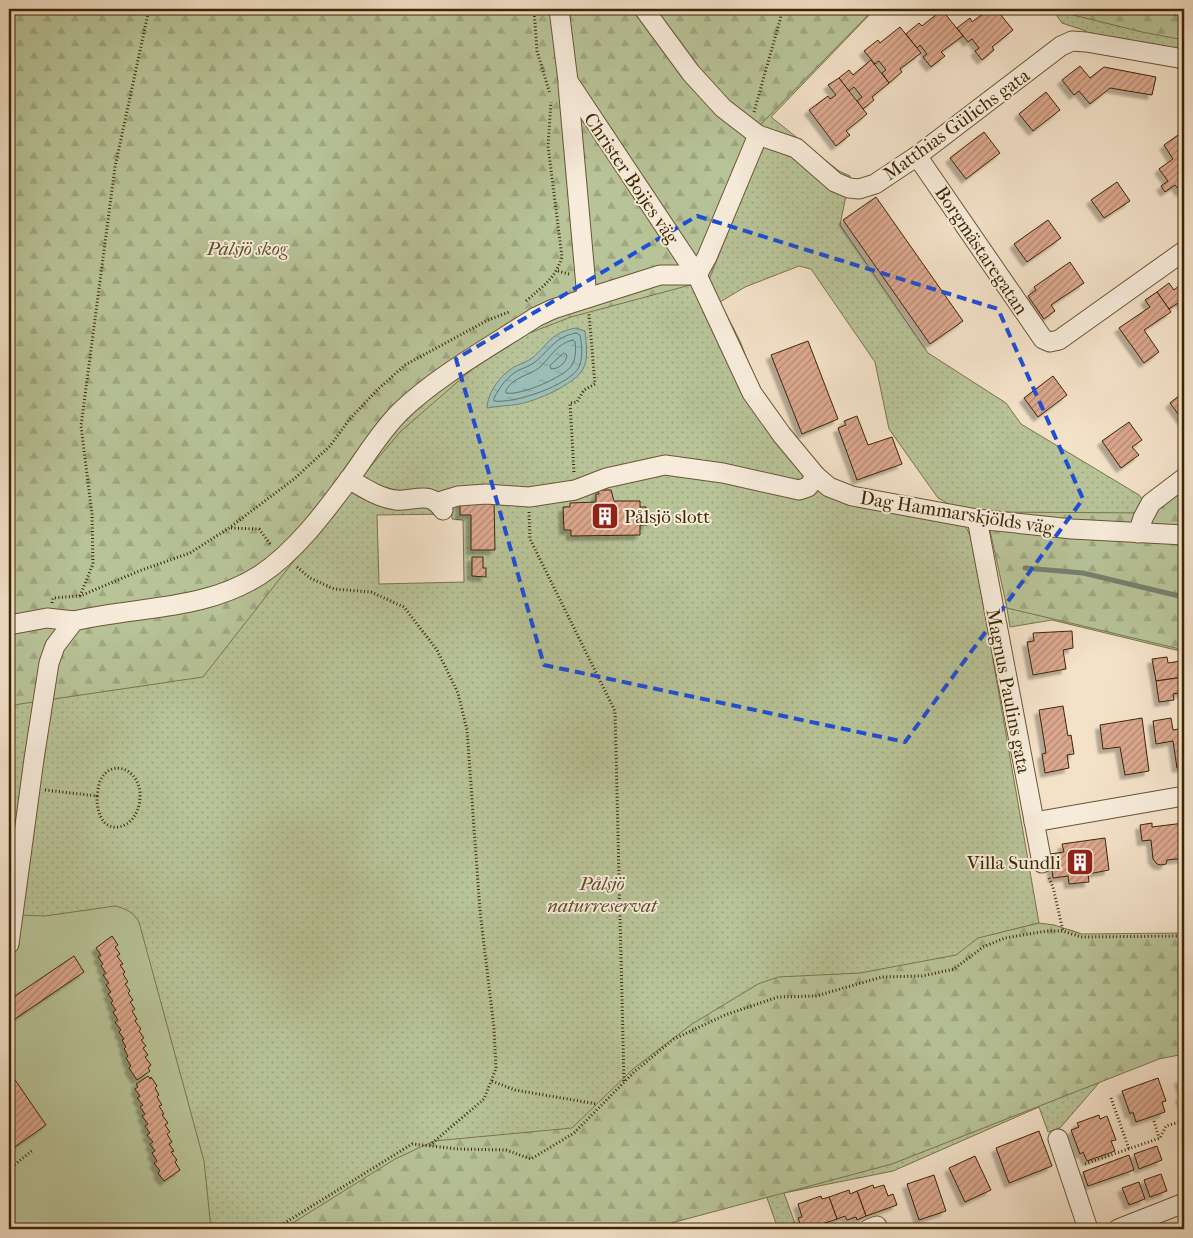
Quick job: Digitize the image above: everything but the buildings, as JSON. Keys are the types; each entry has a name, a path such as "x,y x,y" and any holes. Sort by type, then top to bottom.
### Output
{"street":[{"name":"Christer Boijes väg","path":"559,9 568,82 588,298"},
{"name":"Matthias Gülichs gata","path":"644,9 691,73 723,108 753,132 796,148 835,182 849,188 859,189 875,184 917,156 1061,46 1072,41 1184,59"},
{"name":"Christer Boijes väg","path":"568,82 697,275"},
{"path":"9,625 46,618 74,621 168,607 225,592 259,575 291,551 400,412 439,380 536,317 554,309 660,276 697,275 707,257 753,132"},
{"name":"Borgmästaregatan","path":"917,156 1043,339 1050,342 1059,340 1184,251"},
{"name":"Dag Hammarskjölds väg","path":"697,275 752,392 782,435 816,476 829,487 852,496 977,519 1072,529 1184,535"},
{"path":"349,479 377,495 398,500 419,497 429,498 440,506 458,496 486,494 529,496 575,490 606,478 665,465 723,473 799,490 808,487 816,476"},
{"path":"1138,533 1151,503 1184,478"},
{"name":"Magnus Paulins gata","path":"977,519 1042,863"},
{"path":"9,944 49,663 55,646 74,621"},
{"path":"1034,822 1184,796"},
{"path":"1058,1139 1088,1229"},
{"path":"1118,1229 1184,1203"}],"path":[{"path":"149,9 115,167 81,426 92,514 93,564 80,596 139,571 190,553 229,528 294,479 330,446 349,420 376,391 405,365 488,320 517,309"},
{"path":"523,303 550,281 558,271 562,257 548,146 551,96 537,51 534,9"},
{"path":"753,132 782,9"},
{"path":"1155,9 1184,16"},
{"path":"575,490 570,403 577,402 584,390 595,384 588,298"},
{"path":"529,496 530,539 615,711 624,1081"},
{"path":"229,528 259,528 268,543 310,578 334,589 372,592 404,607 436,650 458,693 467,730 480,911 494,1028 496,1069 484,1099 429,1146"},
{"path":"114,769 122,769 132,774 137,781 140,795 138,809 132,820 124,826 114,827 105,824 99,817 96,809 97,796 100,782 106,774 114,769"},
{"path":"30,788 97,796"},
{"path":"1042,863 1053,887 1062,931"},
{"path":"275,1229 412,1144 459,1149 506,1150 531,1158 574,1133 624,1081 674,1038 725,1015 778,997 816,996 882,976 922,976 954,969 983,947 1005,938 1047,931 1062,931 1081,938 1184,936"},
{"path":"492,1081 515,1090 597,1104"},
{"path":"1111,1098 1129,1149"},
{"path":"1068,1170 1160,1138 1166,1126 1183,1120"},
{"path":"1154,1121 1160,1138"},
{"path":"9,1169 33,1150"},
{"path":"9,1222 19,1229"}],"highlighted area":[{"path":"697,216 998,309 1083,499 905,742 544,665 456,359"}],"green space":[{"name":"Pålsjö naturreservat","path":"9,9 875,9 771,117 839,171 850,176 840,225 928,353 1006,403 1021,424 1139,495 1144,501 1184,485 1184,652 1052,620 1010,627 994,530 938,498 889,429 875,362 811,269 799,266 745,287 720,302 740,341 763,400 837,485 960,522 967,529 972,540 1039,923 977,939 1044,928 1057,928 1081,934 1128,1054 1098,1084 1060,1128 1048,1132 1039,1107 893,1171 784,1193 797,1229 778,1229 766,1195 613,1229 24,1229 9,1000","holes":["452,514 452,519 463,520 464,582 379,584 377,515"]},
{"name":"Pålsjö skog","path":"9,9 874,9 760,125 763,142 709,280 571,317 527,334 484,359 401,431 336,507 203,677 9,707"},
{"path":"1036,9 1184,9 1184,53 1086,34 1086,31 1062,23 1055,13"},
{"path":"1049,9 1184,9 1184,40 1142,32"},
{"path":"1184,490 1184,650 1007,608 986,512 1152,513"},
{"path":"115,906 129,911 139,922 204,1161 211,1229 9,1229 9,975 17,915 45,916"},
{"path":"1039,923 1054,925 1082,934 1184,933 1184,1054 1159,1059 892,1164 649,1229 283,1229 395,1159 434,1141 572,1128 633,1069 692,1024 758,984 778,977 860,973 956,955 978,938"}],"water":[{"path":"576,328 585,331 587,355 583,369 572,381 535,400 487,408 492,390 504,375 514,367 532,358 555,336"}],"waterway":[{"path":"1025,568 1083,573 1179,596 1184,600"}],"place":[{"name":"Pålsjö slott","path":"605,516"},
{"name":"Villa Sundli","path":"1080,862"}]}
